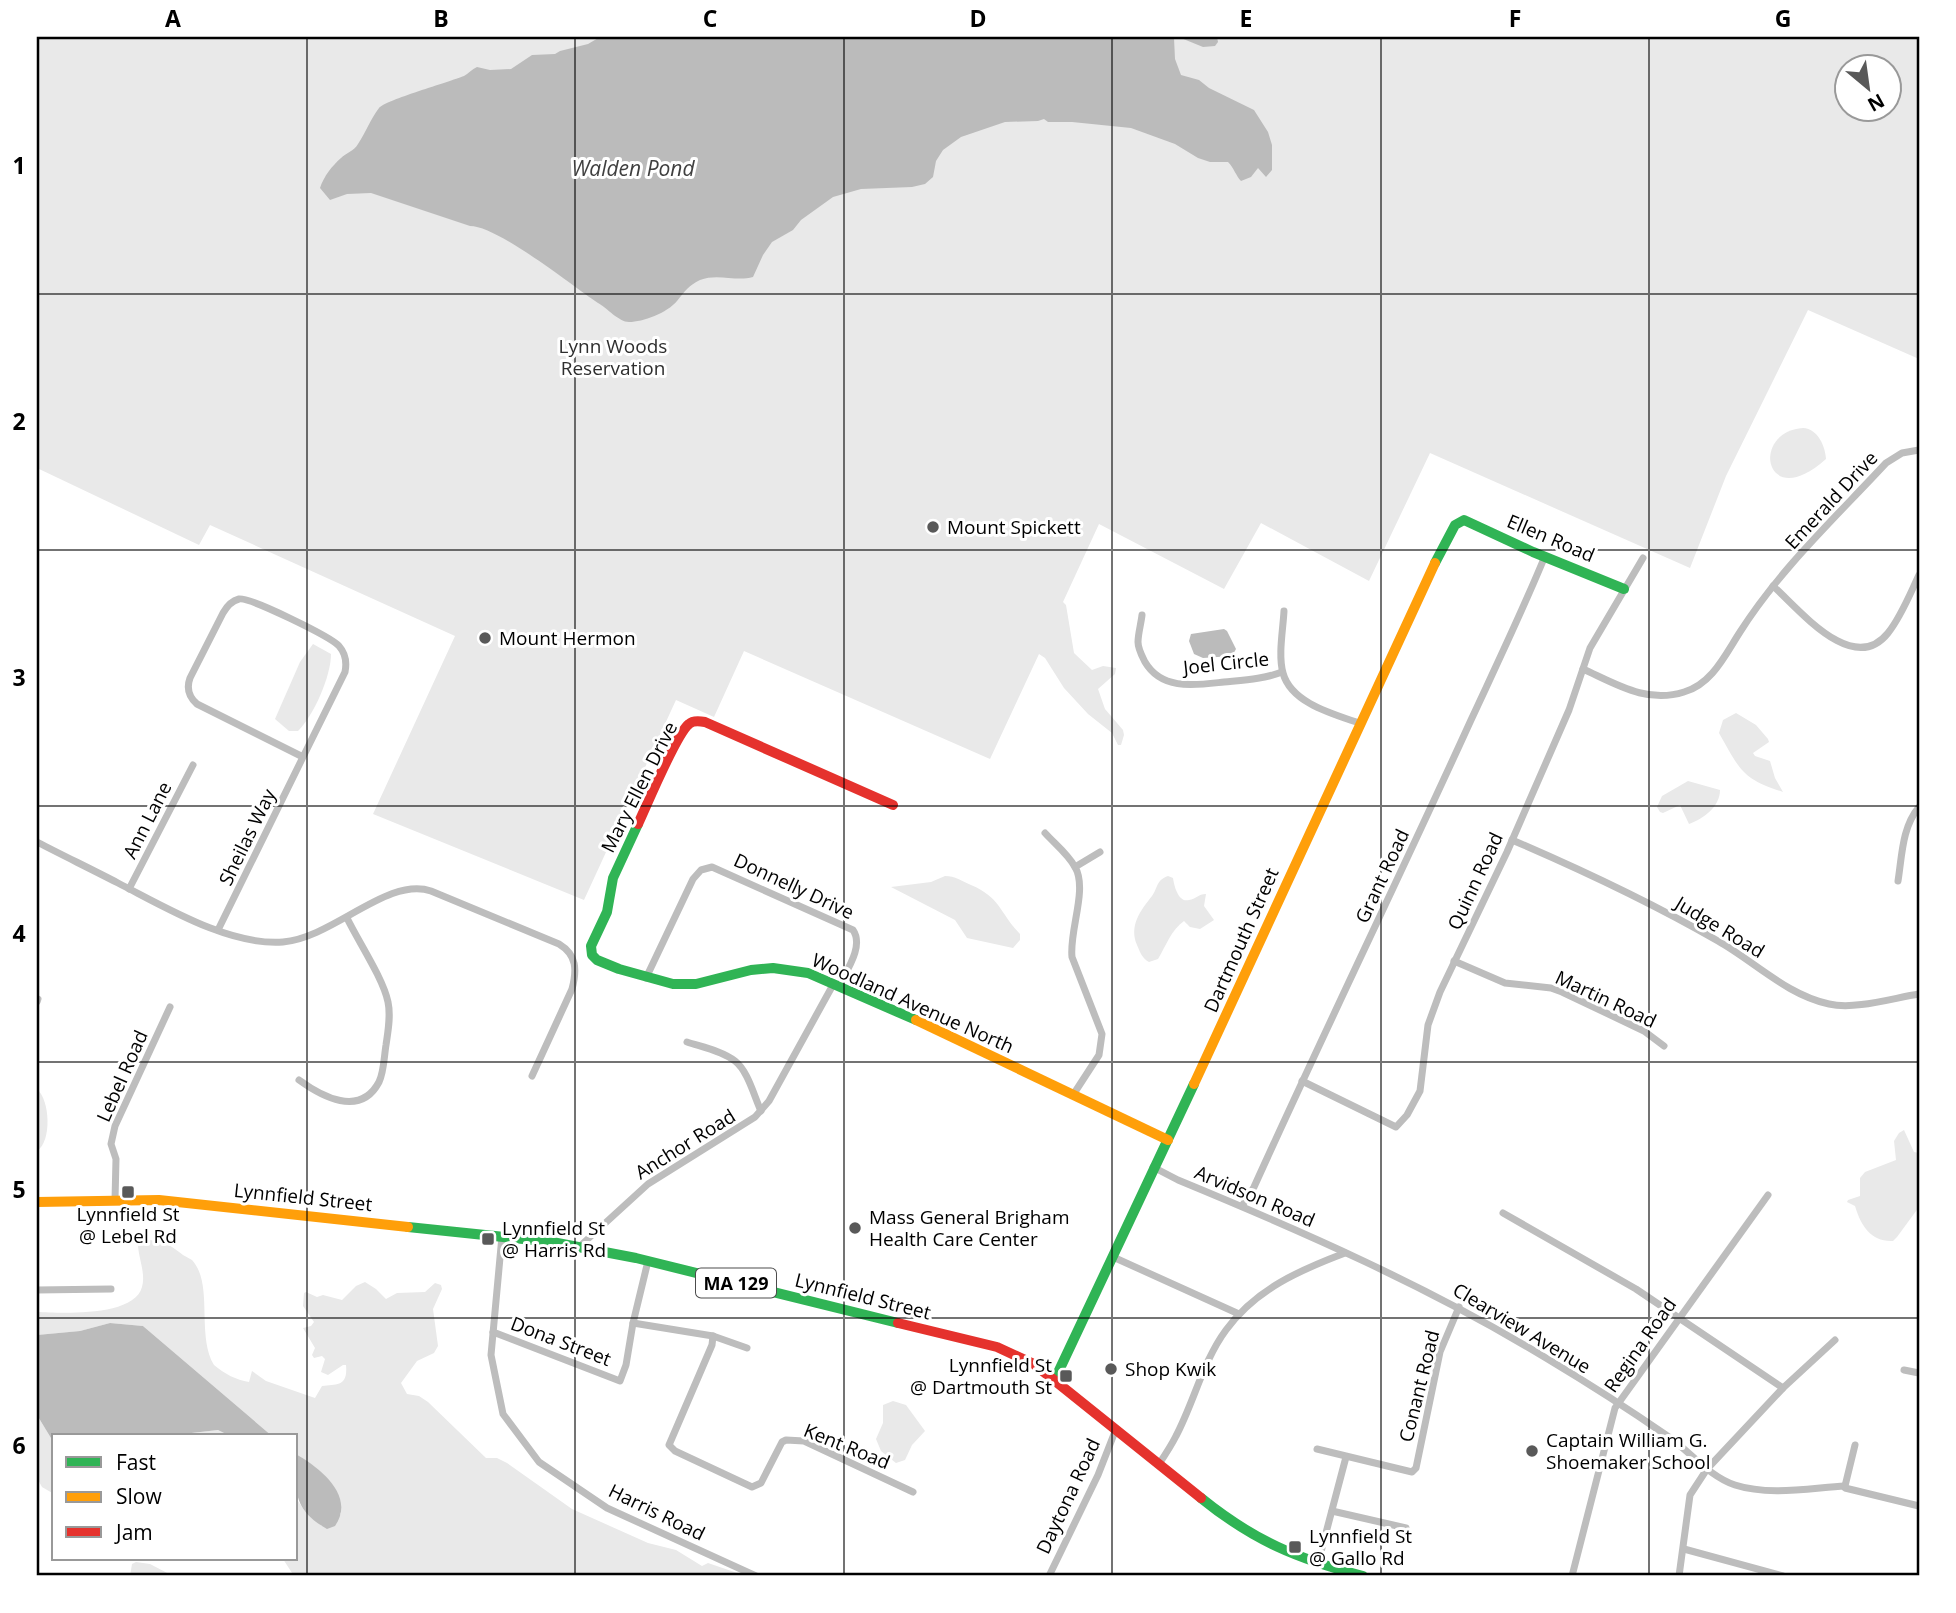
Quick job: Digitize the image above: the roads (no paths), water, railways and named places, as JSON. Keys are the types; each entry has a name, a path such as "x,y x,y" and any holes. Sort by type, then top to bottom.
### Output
{"street":[{"name":"Emerald Drive","path":"1583,669 1637,693 1656,696 1687,692 1709,678 1773,586 1889,461 1905,452 1919,450"},
{"name":"Ellen Road","path":"1464,520 1624,589"},
{"name":"Dartmouth Street","path":"1055,1379 1444,544 1455,525 1464,520"},
{"name":"Grant Road","path":"1242,1206 1254,1187 1351,974 1397,884 1545,556"},
{"name":"Quinn Road","path":"1302,1081 1395,1127 1407,1115 1420,1091 1428,1025 1454,961 1512,840 1569,710 1590,648 1643,558"},
{"path":"1773,586 1835,640 1849,647 1860,648 1876,643 1887,634 1919,575"},
{"name":"Sheilas Way","path":"218,930 345,672 347,662 344,653 334,642 250,600 235,600 223,612 190,678 190,696 197,704 303,757"},
{"path":"1284,611 1282,672 1289,686 1300,696 1332,714 1359,723"},
{"name":"Joel Circle","path":"1142,615 1138,647 1149,668 1161,678 1176,684 1195,685 1261,678 1282,672"},
{"name":"Mary Ellen Drive","path":"592,955 592,946 603,923 617,869 684,728 690,723 705,722 893,805"},
{"name":"Ann Lane","path":"129,889 193,765"},
{"path":"1898,881 1908,826 1919,807"},
{"path":"1045,834 1075,867 1079,885 1071,944 1072,957 1100,1026 1102,1040 1096,1061 1073,1095"},
{"name":"Judge Road","path":"1512,840 1573,866 1686,923 1730,948 1783,985 1820,1001 1849,1005 1919,994"},
{"path":"37,842 218,930 250,940 280,942 310,936 393,892 406,888 423,888 559,944 568,951 575,965 576,976 532,1076"},
{"path":"1075,867 1100,852"},
{"name":"Donnelly Drive","path":"646,978 692,879 701,870 712,867 853,930 858,937 858,946 837,984"},
{"path":"299,1080 326,1098 342,1102 364,1096 374,1088 381,1077 388,1025 387,999 347,918"},
{"name":"Woodland Avenue North","path":"592,955 597,960 646,978 683,985 712,981 751,970 797,970 837,984 1168,1140"},
{"name":"Martin Road","path":"1454,961 1505,983 1562,992 1644,1031 1664,1046"},
{"name":"Anchor Road","path":"579,1247 648,1184 748,1124 761,1111 837,984"},
{"name":"Lebel Road","path":"115,1200 116,1159 111,1144 115,1126 170,1007"},
{"path":"687,1042 737,1062 761,1111"},
{"name":"Arvidson Road","path":"1153,1167 1345,1253"},
{"name":"Regina Road","path":"1572,1576 1605,1441 1618,1404 1768,1195"},
{"name":"Lynnfield Street","path":"37,1202 159,1199 502,1235 648,1261 997,1347 1034,1364 1055,1379 1231,1522 1257,1539 1287,1554 1363,1576"},
{"path":"1503,1213 1636,1289 1783,1388"},
{"name":"Harris Road","path":"502,1235 491,1355 503,1414 539,1462 607,1508 756,1576"},
{"path":"1159,1464 1176,1436 1224,1332 1239,1314 1264,1292 1302,1269 1345,1253"},
{"name":"Clearview Avenue","path":"1345,1253 1459,1307 1549,1359 1668,1436 1707,1469 1734,1484 1776,1490 1845,1486"},
{"path":"1113,1257 1239,1314"},
{"name":"Dona Street","path":"492,1332 620,1381 626,1365 648,1261"},
{"path":"37,1290 111,1289"},
{"name":"Conant Road","path":"1346,1457 1412,1472 1416,1468 1440,1352 1459,1307"},
{"path":"633,1323 713,1336 747,1348"},
{"name":"Kent Road","path":"713,1336 712,1345 669,1445 675,1451 752,1487 761,1483 782,1442 804,1441 913,1492"},
{"path":"1679,1576 1690,1494 1707,1469 1783,1388 1835,1340"},
{"path":"1904,1370 1919,1373"},
{"name":"Daytona Road","path":"1049,1576 1098,1475 1116,1429"},
{"path":"1856,1445 1845,1488 1919,1506"},
{"path":"1317,1449 1346,1457 1318,1563"},
{"path":"1332,1511 1406,1528"},
{"path":"1684,1549 1783,1576"}],"water":[{"name":"Walden Pond","path":"600,37 1217,37 1215,46 1203,47 1174,38 1175,59 1181,75 1199,80 1209,88 1254,110 1268,132 1272,145 1272,170 1266,177 1258,168 1251,177 1241,181 1228,162 1210,162 1198,158 1175,144 1131,128 1048,122 1044,119 1005,122 961,137 943,150 936,161 933,177 925,184 861,189 833,197 801,220 793,230 772,242 753,277 713,277 700,280 661,313 635,322 617,317 498,235 371,193 347,194 330,200 320,188 334,164 356,146 376,112 384,105 464,76 477,67 490,70 511,69 532,55 555,54 588,44"},
{"path":"1224,629 1236,649 1232,656 1203,658 1194,654 1189,641 1191,634"},
{"path":"110,1323 143,1326 270,1434 226,1434 218,1430 183,1434 52,1434 52,1440 37,1415 37,1335 80,1331"},
{"path":"298,1455 332,1484 341,1504 335,1526 327,1529 301,1506 298,1497"}],"place":[{"name":"Mount Spickett","path":"933,527"},
{"name":"Mount Hermon","path":"485,638"},
{"name":"Lynnfield St @ Lebel Rd","path":"128,1192"},
{"name":"Mass General Brigham Health Care Center","path":"855,1228"},
{"name":"Lynnfield St @ Harris Rd","path":"488,1239"},
{"name":"Shop Kwik","path":"1111,1369"},
{"name":"Lynnfield St @ Dartmouth St","path":"1066,1376"},
{"name":"Captain William G. Shoemaker School","path":"1532,1451"},
{"name":"Lynnfield St @ Gallo Rd","path":"1295,1547"}],"park label":[{"name":"Lynn Woods Reservation","path":"613,357"}]}
